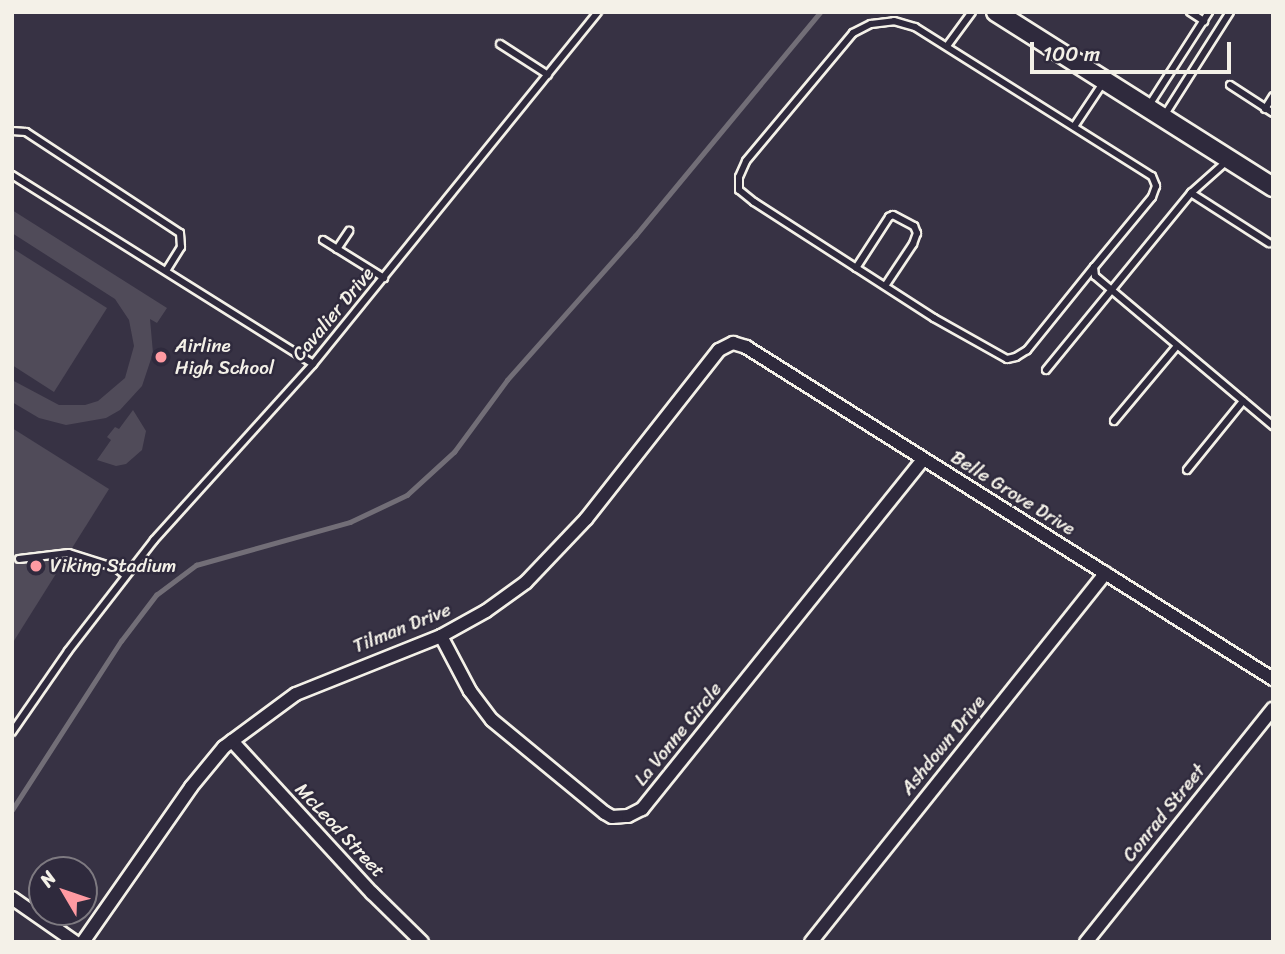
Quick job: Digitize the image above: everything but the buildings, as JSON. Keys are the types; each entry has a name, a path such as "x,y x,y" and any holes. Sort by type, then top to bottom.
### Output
{"main road":[{"path":"996,12 1273,187"}],"street":[{"name":"Belle Grove Drive","path":"733,343 746,347 1273,678"},
{"name":"Tilman Drive","path":"83,942 191,787 232,741 296,694 441,636 486,611 546,563 586,519 719,350 733,343"},
{"name":"La Vonne Circle","path":"441,636 470,691 492,720 605,813 612,817 628,816 642,809 923,460"},
{"name":"Ashdown Drive","path":"811,942 1106,573"},
{"name":"Conrad Street","path":"1086,942 1273,709"},
{"name":"McLeod Street","path":"232,741 372,893 422,942"},
{"path":"12,898 75,942"}],"lane":[{"name":"Cavalier Drive","path":"12,732 125,575 313,364 598,12"},
{"path":"947,46 972,12"},
{"path":"1190,12 1204,21"},
{"path":"1155,112 1209,12"},
{"path":"1155,112 1230,12"},
{"path":"894,21 915,27 1075,125 1152,176 1156,186 1152,197 1027,350 1016,358 1007,359 885,286 739,190 739,177 746,161 853,33 870,24 894,21"},
{"path":"500,44 548,75"},
{"path":"1075,125 1105,81"},
{"path":"1230,85 1273,113"},
{"path":"1265,108 1273,96"},
{"path":"12,131 26,132 180,233 181,247 166,271"},
{"path":"1046,370 1191,192 1229,159"},
{"path":"12,175 313,364"},
{"path":"1191,192 1269,243"},
{"path":"856,268 889,217 893,215 914,226 917,233 912,244 885,286"},
{"path":"337,249 349,231"},
{"path":"323,240 384,278"},
{"path":"1094,267 1095,276 1273,426"},
{"path":"1114,421 1177,345"},
{"path":"1187,470 1242,401"},
{"path":"19,559 69,553 117,568 125,575"}],"shaded area":[{"path":"12,210 167,308 157,323 150,319 153,353 142,386 120,410 106,418 66,425 39,418 12,402 12,380 59,405 85,405 98,401 125,378 134,346 129,320 115,299 12,233"},
{"path":"12,248 107,308 54,392 12,365"},
{"path":"133,410 146,431 142,450 126,464 116,466 97,460 111,440 107,437 115,427 119,429"},
{"name":"Viking Stadium","path":"12,428 109,489 12,644"}],"waterway":[{"path":"12,810 121,641 156,595 196,565 350,522 407,495 454,452 507,380 635,236 820,12"}],"place":[{"name":"Airline High School","path":"161,357"},
{"name":"Viking Stadium","path":"36,566"}]}
